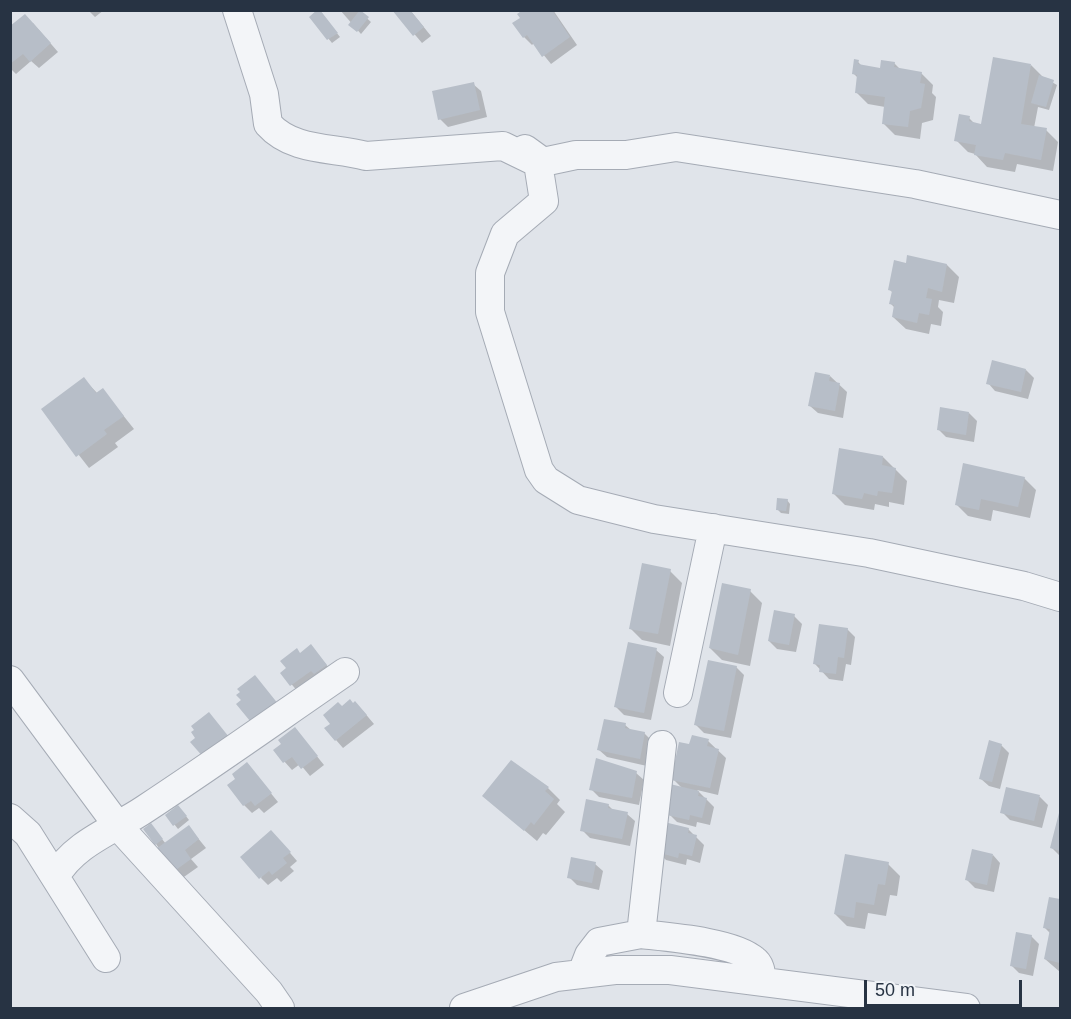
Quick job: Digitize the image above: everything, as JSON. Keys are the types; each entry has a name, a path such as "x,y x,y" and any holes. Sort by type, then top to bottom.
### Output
{"street":[{"path":"237,10 264,94 268,124 281,136 332,152 350,152 366,156 503,146 538,163 544,201 505,234 490,273 490,312 539,470 546,480 578,500 654,519 868,553 1024,586 1060,597"},
{"path":"332,152 353,142 509,144 521,147 543,162 576,155 626,155 675,147 915,184 1060,215"},
{"path":"678,693 713,528"},
{"path":"55,877 67,859 102,834 118,826 345,672"},
{"path":"10,680 118,826 269,992 280,1008"},
{"path":"641,934 662,746"},
{"path":"10,818 28,834 106,958"},
{"path":"582,973 589,955 598,942 641,934 737,950 754,960 759,966 762,981"},
{"path":"464,1008 532,984 582,973 670,970 762,981 910,1005 966,1008"}],"building":[{"path":"320,10 338,33 327,40 309,17"},
{"path":"360,10 369,17 357,32 348,25"},
{"path":"392,10 410,10 424,27 413,36"},
{"path":"523,10 552,10 570,37 542,57 527,35 523,38 512,23 520,18 517,14"},
{"path":"25,14 51,43 30,62 23,54 10,64 10,26"},
{"path":"993,57 1031,64 1021,124 1047,128 1041,160 1005,153 1003,160 974,155 976,145 954,141 959,114 970,116 969,121 981,124"},
{"path":"854,59 859,60 858,64 880,68 881,60 895,62 894,67 922,72 920,83 925,84 921,108 910,111 908,127 882,124 885,97 855,93 857,75 852,74"},
{"path":"1039,75 1054,80 1046,107 1031,103"},
{"path":"474,82 480,110 438,120 432,91"},
{"path":"907,255 947,264 942,292 928,288 926,298 932,299 929,315 919,313 917,323 892,317 894,305 889,304 892,291 888,290 894,260 906,263"},
{"path":"992,360 1026,369 1021,392 986,384"},
{"path":"815,372 830,375 829,381 840,383 835,411 808,406"},
{"path":"84,377 96,393 103,388 124,416 104,430 107,434 76,457 41,409"},
{"path":"940,407 969,412 966,435 937,430"},
{"path":"839,448 883,456 882,465 896,468 892,493 878,491 877,496 864,493 862,499 832,494"},
{"path":"963,463 1025,477 1018,507 981,499 979,510 955,505"},
{"path":"777,498 788,499 786,511 776,510"},
{"path":"642,563 671,569 658,634 629,629"},
{"path":"722,583 751,589 738,655 709,648"},
{"path":"774,610 795,614 789,645 768,641"},
{"path":"819,624 848,628 844,658 838,657 836,674 819,672 820,665 813,664"},
{"path":"628,642 657,648 644,713 614,707"},
{"path":"311,644 327,665 314,674 311,671 290,686 280,673 286,668 280,661 297,648 300,653"},
{"path":"708,660 737,666 724,731 694,725"},
{"path":"255,675 279,705 263,718 259,714 250,721 236,704 241,700 236,695 240,692 237,689"},
{"path":"350,699 353,703 355,701 367,715 335,741 324,728 330,724 323,715 338,702 342,706"},
{"path":"209,712 233,742 204,758 190,742 195,738 191,732 194,730 191,726"},
{"path":"604,719 626,723 625,728 645,732 640,759 597,750"},
{"path":"295,727 318,756 301,769 292,757 283,763 273,750 281,744 278,740"},
{"path":"692,735 709,739 707,746 719,749 710,788 671,780 679,742 689,744"},
{"path":"989,740 1002,744 992,782 979,779"},
{"path":"596,758 637,771 632,798 589,790"},
{"path":"511,760 549,787 545,791 554,799 534,825 531,822 524,831 482,796"},
{"path":"247,762 272,793 255,806 251,801 243,806 227,785 235,779 232,774"},
{"path":"670,784 699,791 698,796 707,798 702,818 690,815 689,820 667,815 671,799 667,798"},
{"path":"1006,787 1040,795 1034,821 1000,813"},
{"path":"586,799 609,804 608,808 628,812 622,839 580,831"},
{"path":"178,805 187,816 173,826 165,815"},
{"path":"1060,809 1060,851 1050,848"},
{"path":"660,821 689,828 688,833 697,835 692,856 679,853 678,858 657,852"},
{"path":"151,823 163,839 155,845 143,829"},
{"path":"189,825 199,839 185,850 191,859 173,872 156,849"},
{"path":"271,830 291,852 283,858 287,863 272,875 269,871 259,879 240,857"},
{"path":"972,849 993,854 987,885 965,880"},
{"path":"845,854 889,862 885,885 878,884 874,905 856,902 854,918 834,914"},
{"path":"571,857 596,862 592,883 567,878"},
{"path":"1049,897 1060,899 1060,963 1044,959 1050,929 1043,928"},
{"path":"1016,932 1032,935 1026,969 1010,966"}]}
